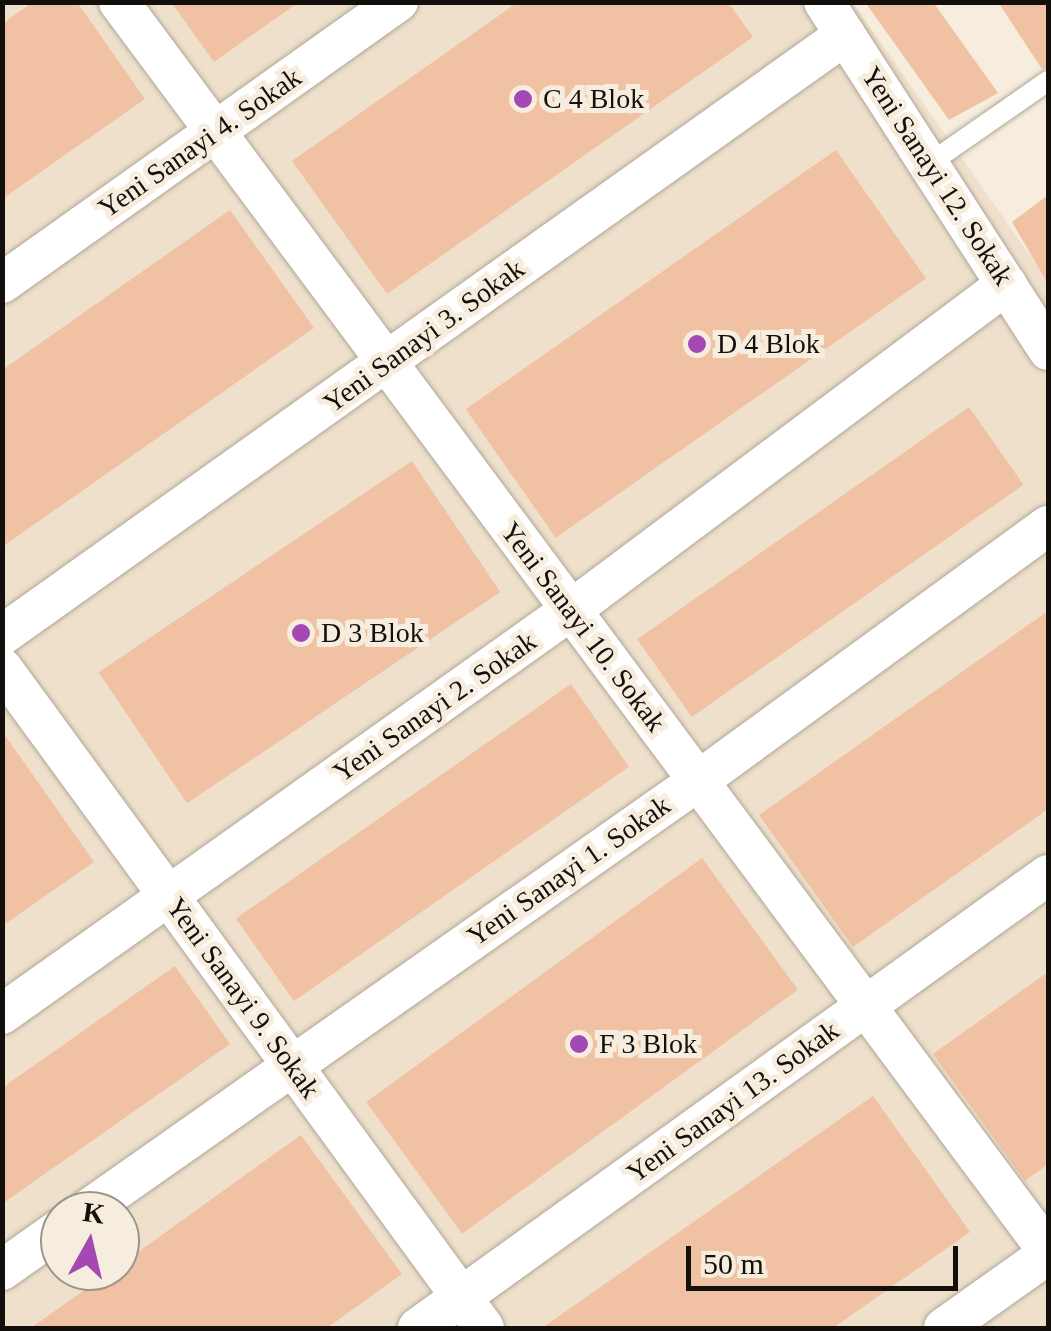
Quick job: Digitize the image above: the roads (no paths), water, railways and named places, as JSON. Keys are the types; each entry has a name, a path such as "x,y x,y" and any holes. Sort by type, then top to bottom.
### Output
{"street":[{"name":"Yeni Sanayi 10. Sokak","path":"119,2 1048,1252"},
{"name":"Yeni Sanayi 4. Sokak","path":"2,283 398,2"},
{"name":"Yeni Sanayi 12. Sokak","path":"834,19 1007,284 1044,333"},
{"name":"Yeni Sanayi 3. Sokak","path":"2,635 387,364 834,19"},
{"name":"Yeni Sanayi 2. Sokak","path":"2,1014 571,610 1007,284"},
{"name":"Yeni Sanayi 1. Sokak","path":"114,1191 698,781 1048,526"},
{"name":"Yeni Sanayi 9. Sokak","path":"2,668 473,1313"},
{"name":"Yeni Sanayi 13. Sokak","path":"418,1328 473,1313 866,1006 1048,875"},
{"path":"2,1270 40,1244"},
{"path":"944,1328 1048,1252"}],"lane":[{"path":"930,163 1048,82"}],"place":[{"name":"C 4 Blok","path":"523,99"},
{"name":"D 4 Blok","path":"697,344"},
{"name":"D 3 Blok","path":"301,633"},
{"name":"F 3 Blok","path":"579,1044"}]}
